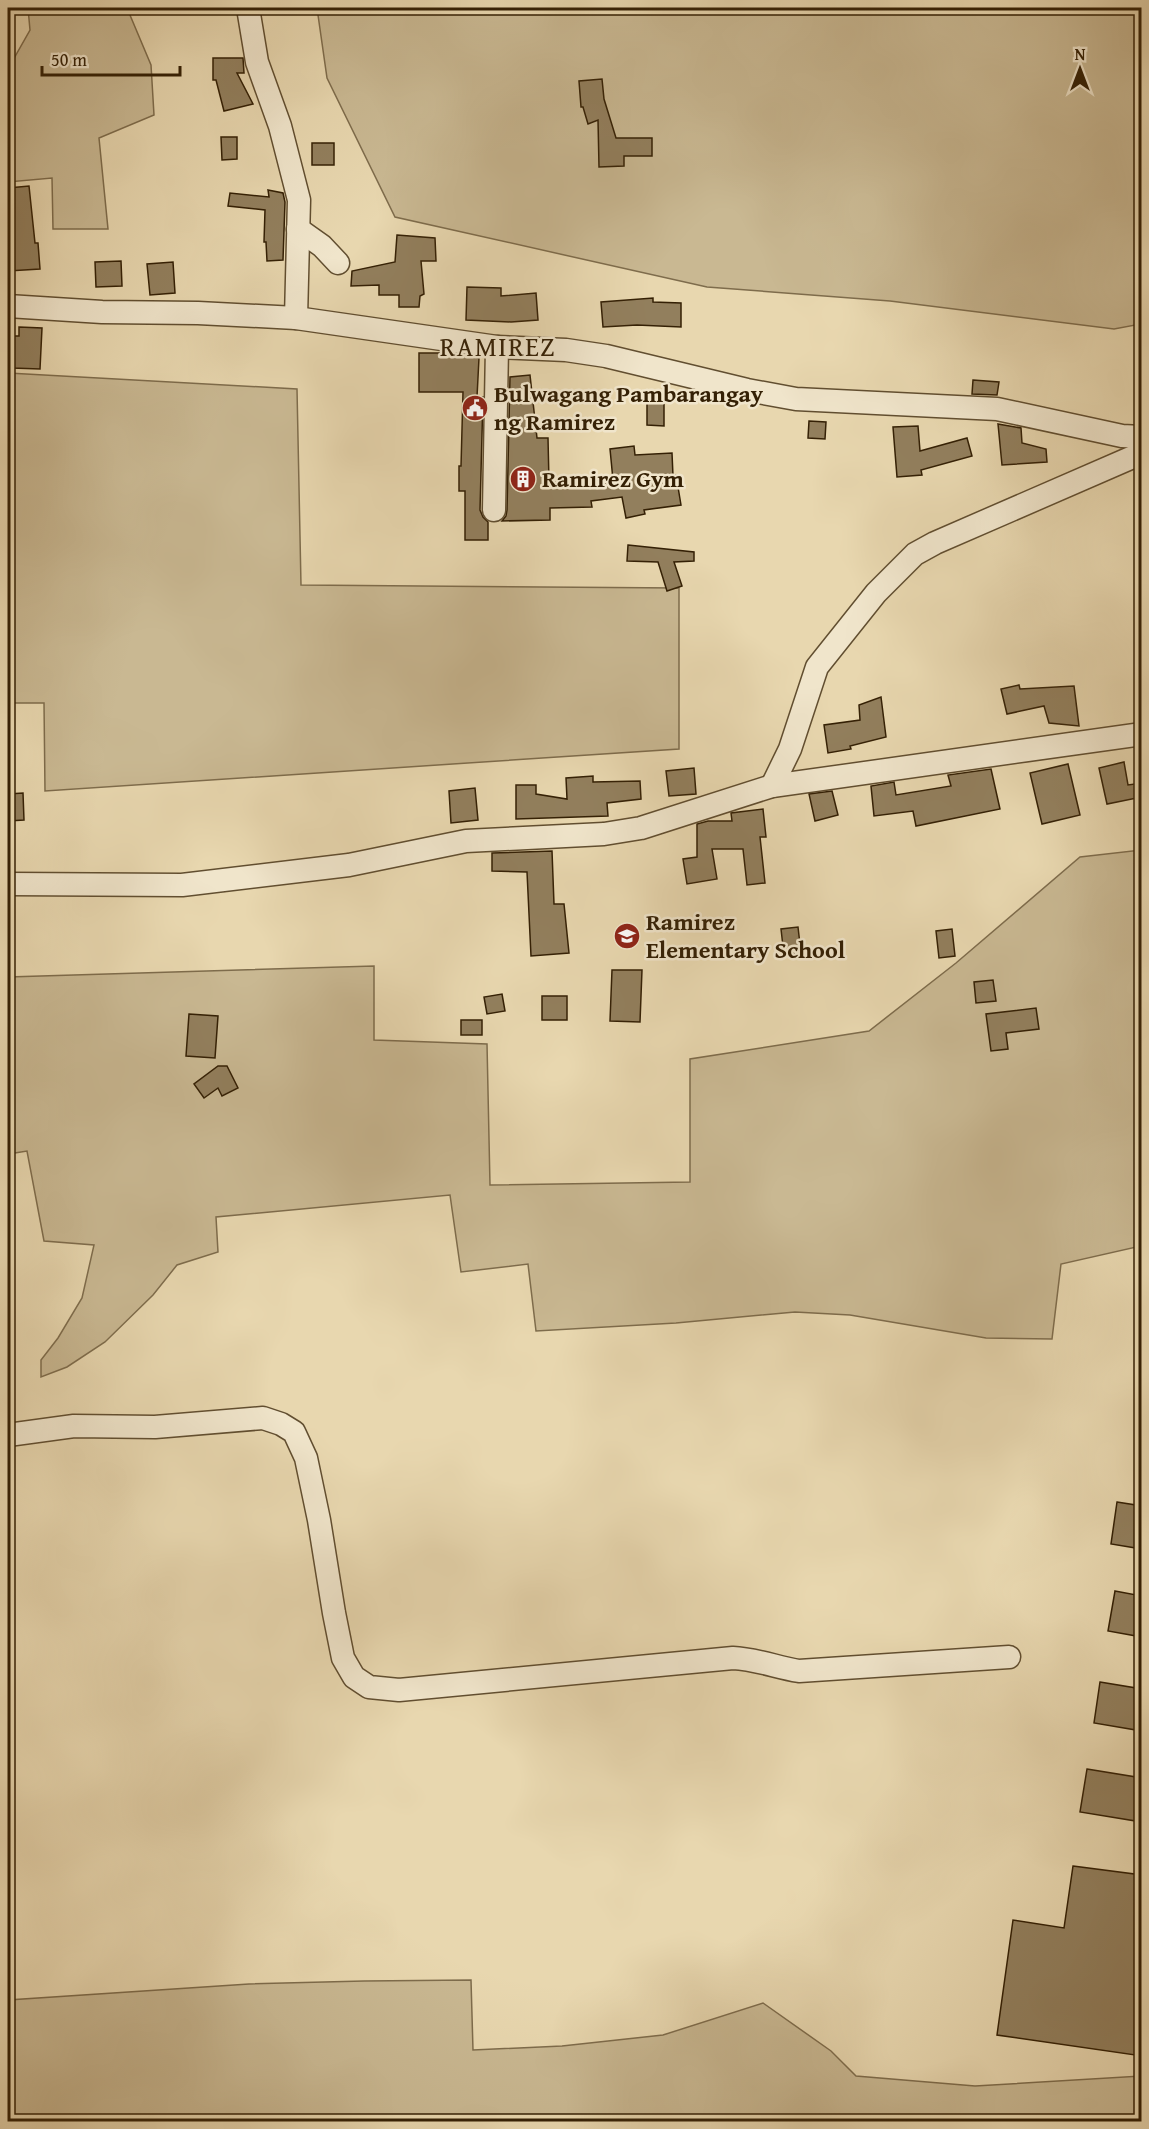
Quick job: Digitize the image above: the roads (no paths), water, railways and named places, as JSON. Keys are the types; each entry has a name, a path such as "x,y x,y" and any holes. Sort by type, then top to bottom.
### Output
{"street":[{"path":"248,8 257,62 280,126 299,200 296,318"},
{"path":"298,230 322,246 338,263"},
{"path":"8,306 81,311 198,313 296,318 497,347 566,350 606,356 747,390 796,399 997,409 1122,436 1142,437"},
{"path":"494,510 497,347"},
{"path":"772,786 790,749 817,667 876,593 915,554 935,543 1142,453"},
{"path":"8,884 182,885 349,865 466,841 604,834 641,828 772,786 1142,734"},
{"path":"8,1435 74,1426 155,1427 263,1418 281,1424 294,1432 306,1458 343,1658 354,1677 369,1687 399,1690 733,1658 750,1659 799,1671 1009,1657"}],"place":[{"name":"Bulwagang Pambarangay ng Ramirez","path":"475,408"},
{"name":"Ramirez Gym","path":"523,479"},
{"name":"Ramirez Elementary School","path":"627,936"}],"district":[{"name":"RAMIREZ","path":"498,347"}]}
